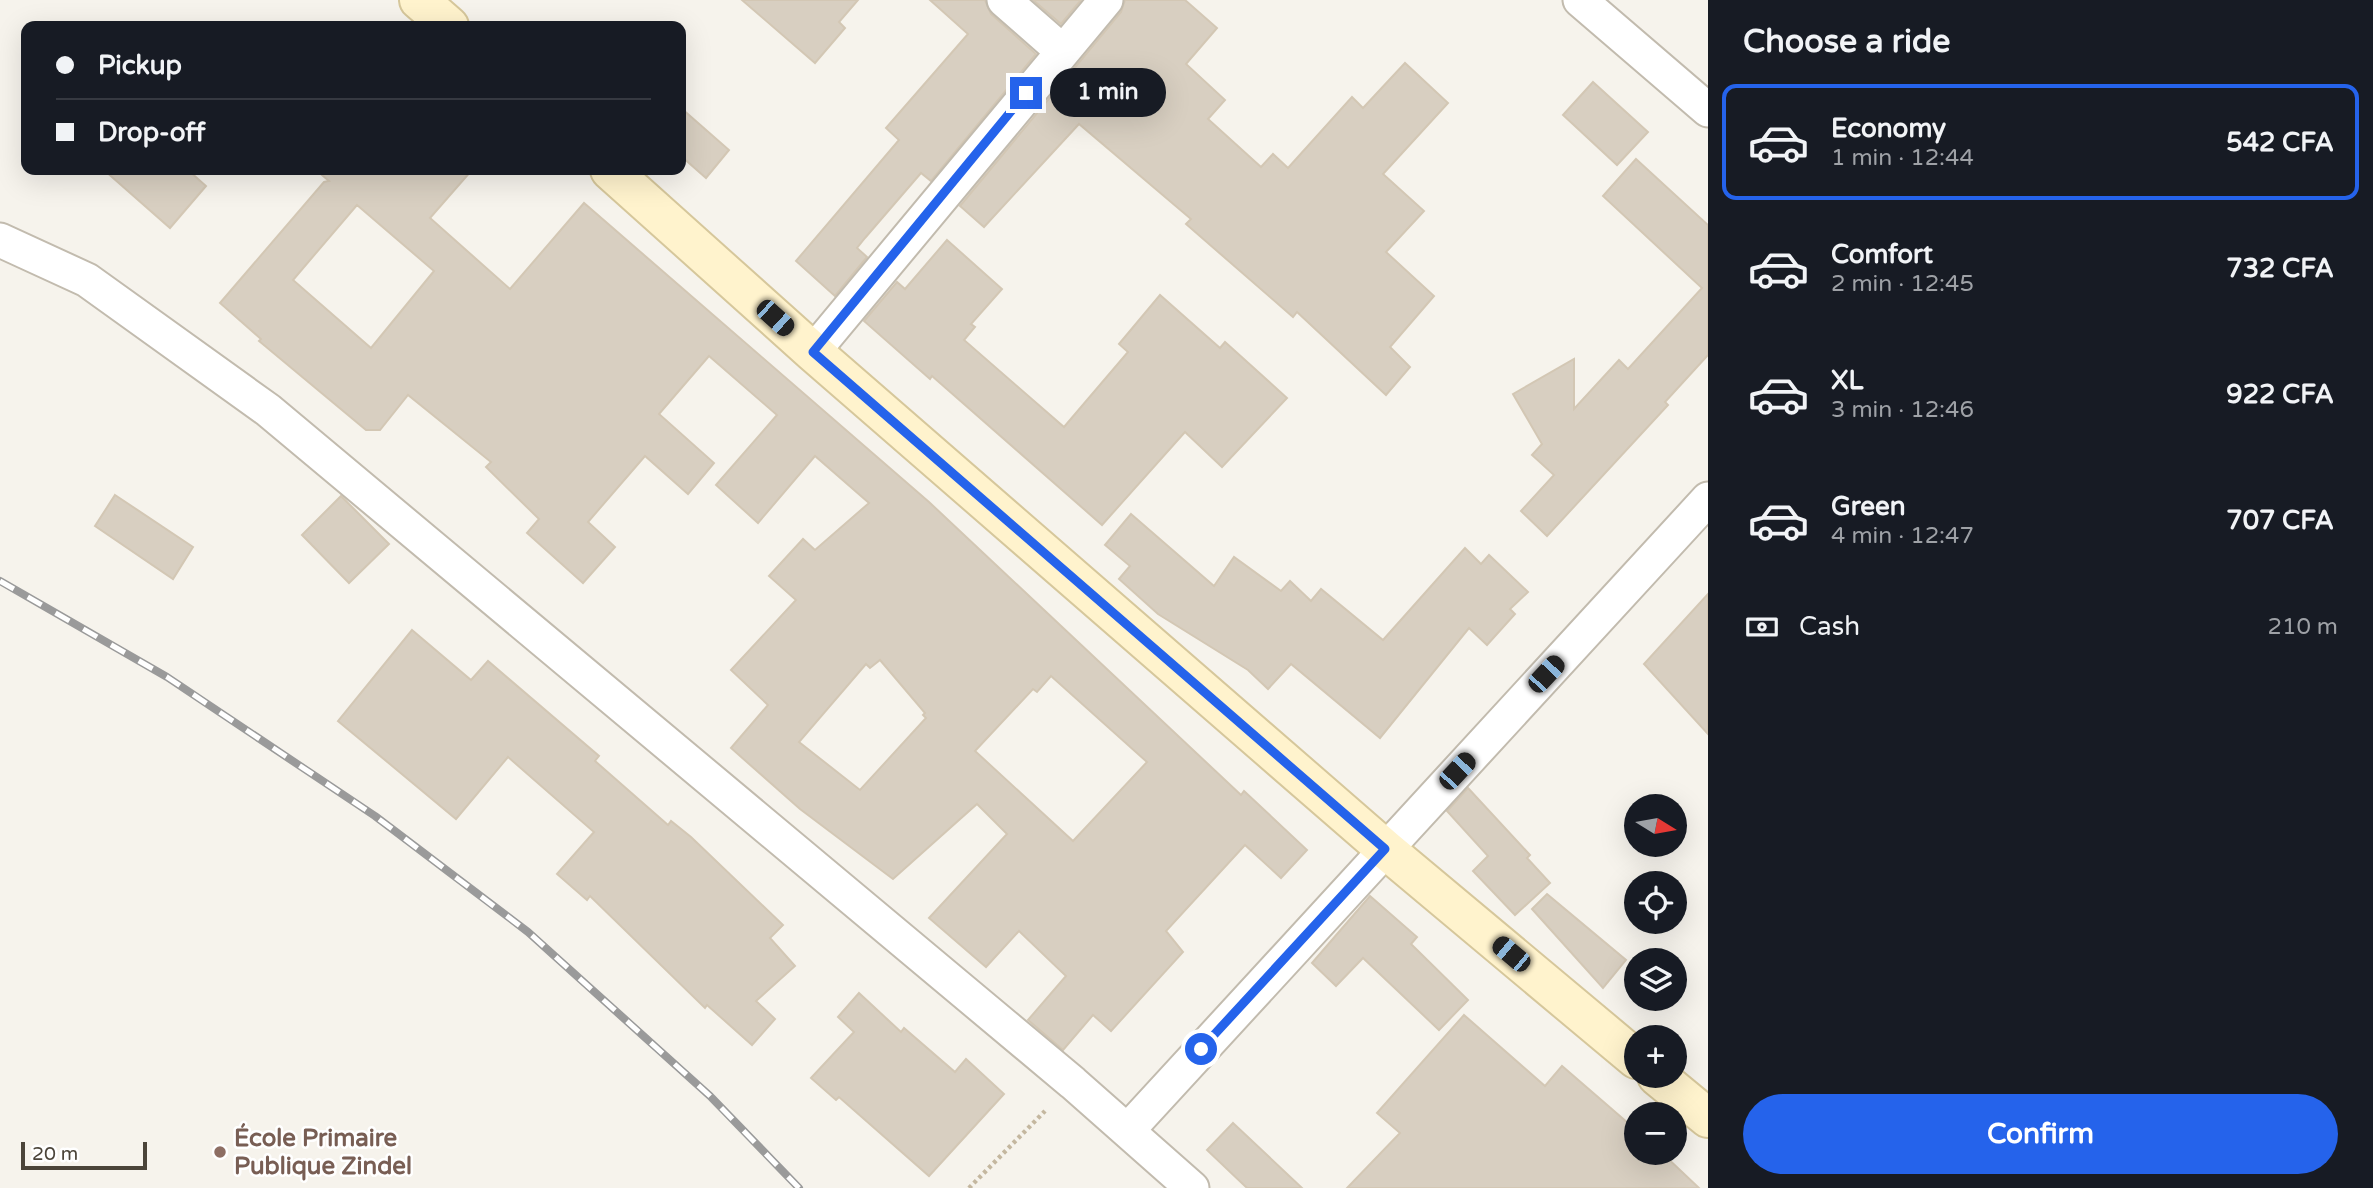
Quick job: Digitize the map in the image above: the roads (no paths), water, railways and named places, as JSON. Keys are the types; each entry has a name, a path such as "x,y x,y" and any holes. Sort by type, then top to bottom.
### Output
{"street":[{"path":"419,0 443,21"},
{"path":"1004,0 1061,50"},
{"path":"813,352 1061,50 1106,0"},
{"path":"1580,0 1708,110"},
{"path":"616,175 813,352 1385,849 1624,1049"},
{"path":"5,236 87,281 268,410 1073,1083 1192,1188"},
{"path":"1128,1130 1708,499"},
{"path":"1672,1088 1708,1118"}],"railway":[{"path":"0,581 167,677 375,816 528,932 710,1096 799,1188"}],"place":[{"name":"École Primaire Publique Zindel","path":"220,1152"}]}
